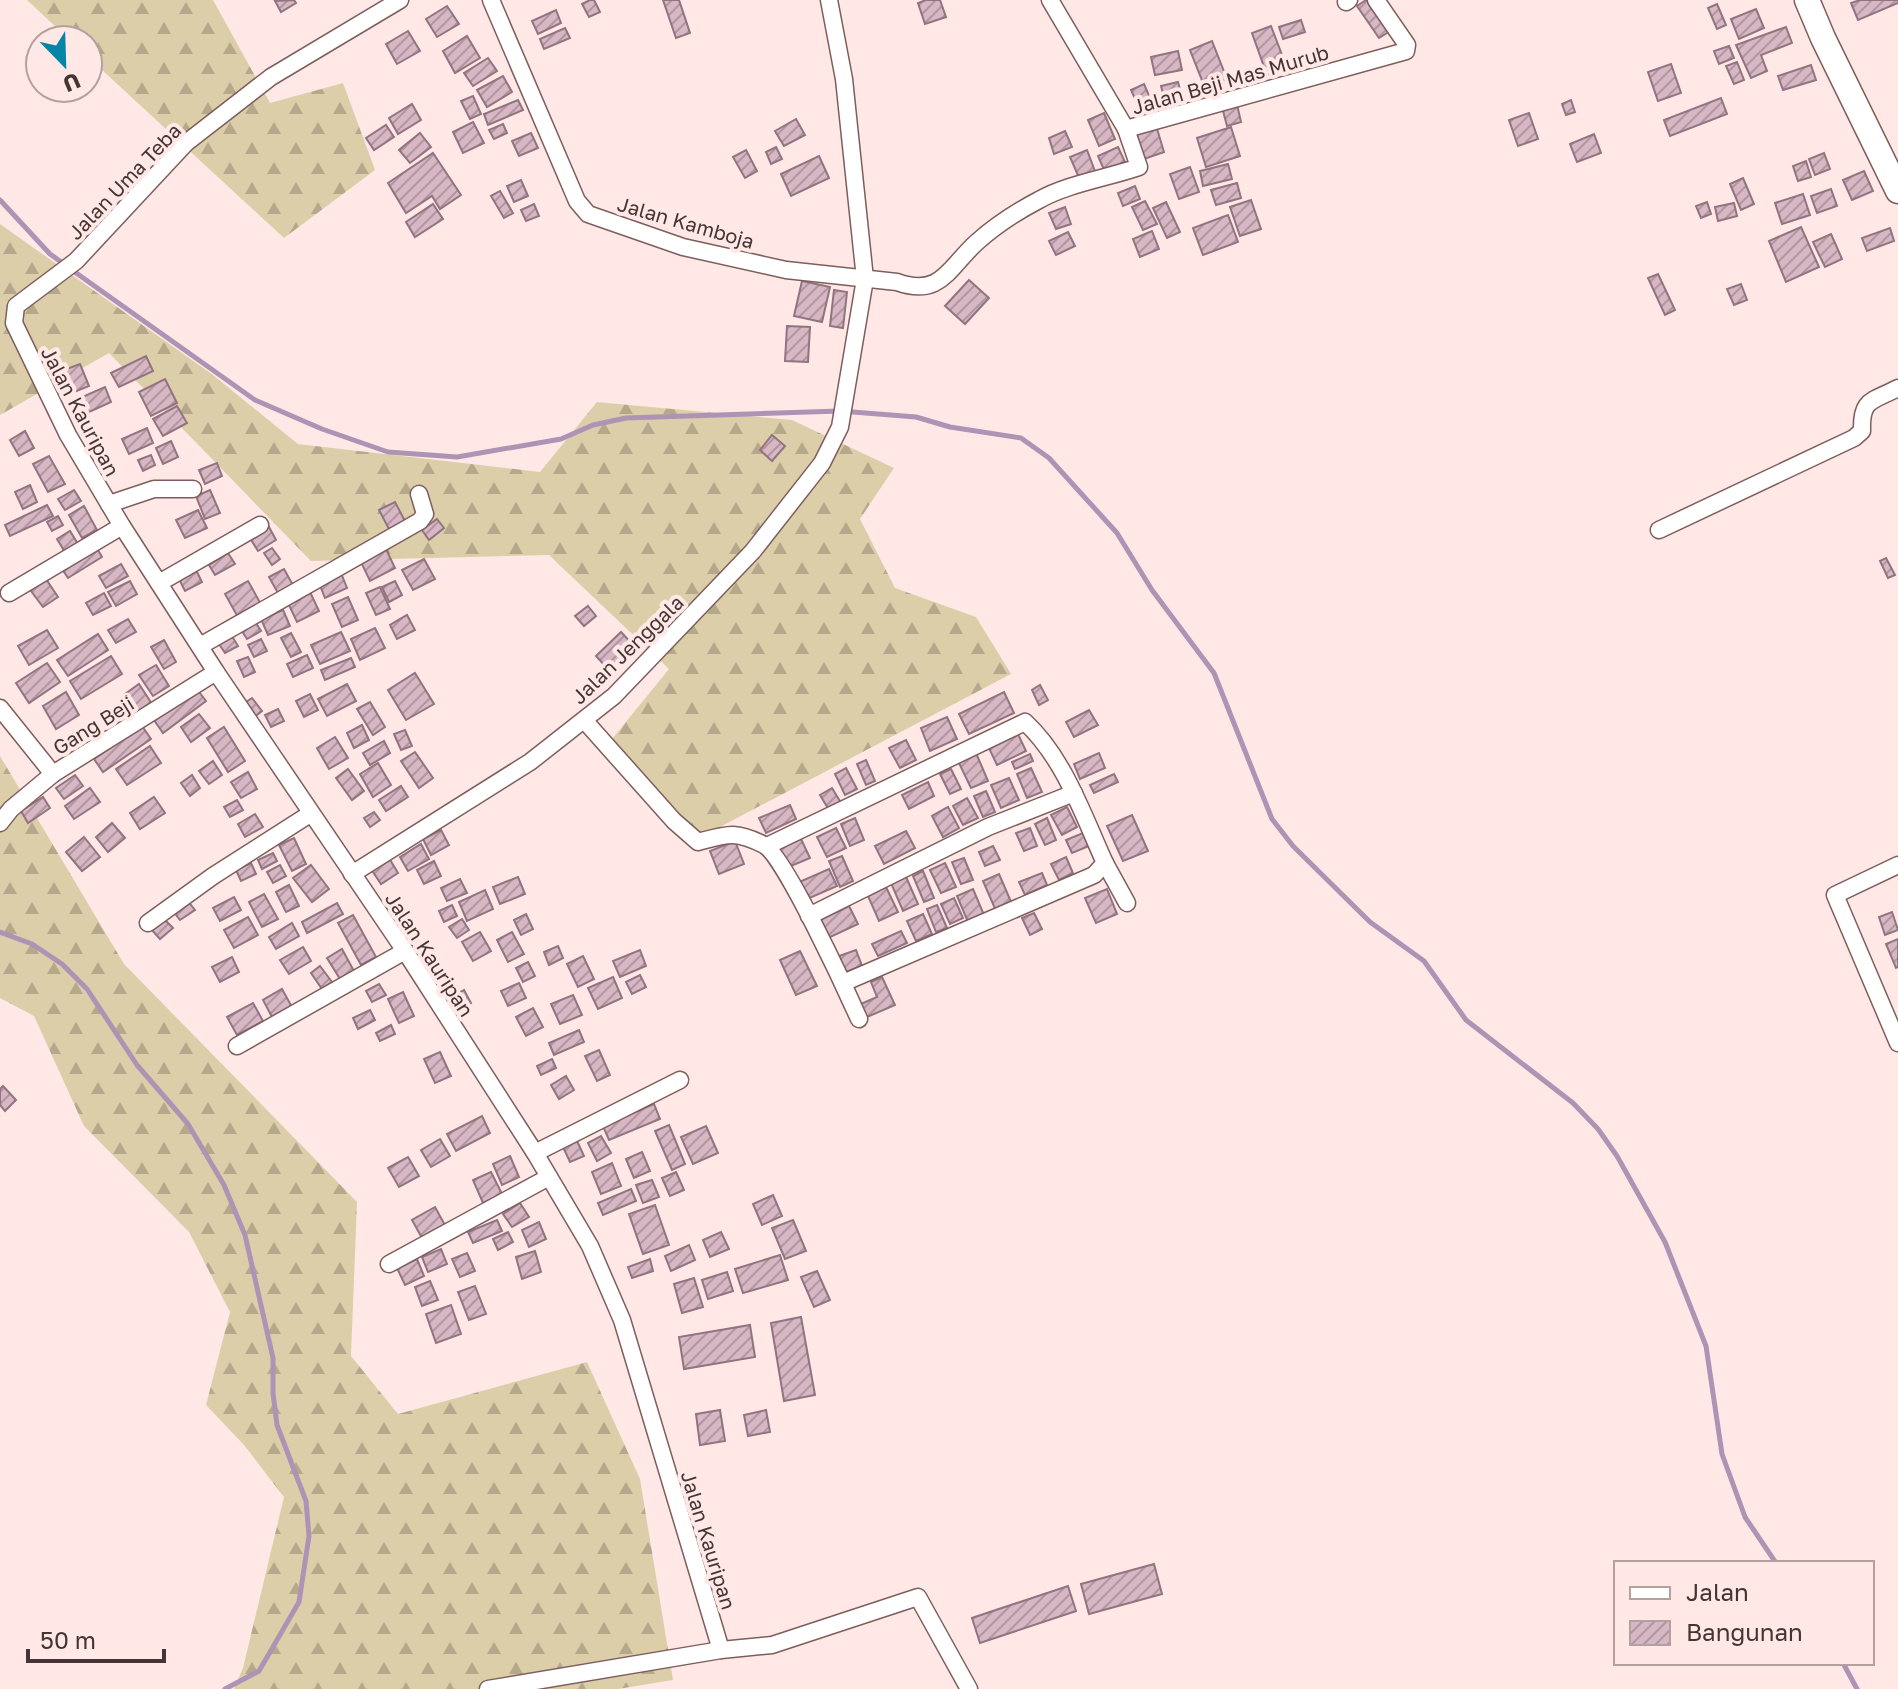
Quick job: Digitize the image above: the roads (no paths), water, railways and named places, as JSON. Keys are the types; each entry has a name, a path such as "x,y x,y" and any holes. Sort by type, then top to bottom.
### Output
{"main road":[{"path":"1807,0 1898,191"}],"street":[{"name":"Jalan Uma Teba","path":"14,323 16,306 76,261 186,143 271,77 400,0"},
{"name":"Jalan Kamboja","path":"491,0 564,173 577,201 588,214 683,247 786,270 865,279"},
{"path":"829,0 844,79 865,279"},
{"path":"1050,0 1126,129"},
{"name":"Jalan Beji Mas Murub","path":"865,279 897,282 914,288 931,285 952,269 978,241 1042,198 1139,167 1126,129 1406,51 1407,45 1376,0"},
{"name":"Jalan Jenggala","path":"352,874 530,762 614,696 753,551 822,463 840,427 865,279"},
{"name":"Jalan Kauripan","path":"14,323 68,435 122,526 310,814 405,951 535,1153 590,1246 622,1320 721,1650"},
{"path":"1659,530 1854,438 1862,431 1861,413 1866,406 1898,388"},
{"path":"109,504 154,489 193,489"},
{"path":"200,646 420,521 425,514 419,494"},
{"path":"159,583 260,525"},
{"path":"9,593 122,526"},
{"name":"Gang Beji","path":"0,823 11,809 53,774 216,672"},
{"path":"0,708 53,774"},
{"path":"584,720 674,821 698,842 733,832 767,846 809,916 859,1019"},
{"path":"767,846 1025,722 1042,738 1074,793 1105,863 1127,903"},
{"path":"809,916 988,827 1074,793"},
{"path":"148,923 213,876 310,814"},
{"path":"843,983 1094,875 1105,863"},
{"path":"1898,865 1835,895 1898,1043"},
{"path":"237,1046 405,951"},
{"path":"535,1153 680,1080"},
{"path":"389,1264 549,1177"},
{"path":"488,1689 721,1650 772,1645 918,1597 969,1689"}],"waterway":[{"path":"0,200 50,254 64,264"},
{"path":"72,270 255,400 322,429 388,452 457,457 561,439 593,425 626,418 840,411 916,417 950,427 1021,438 1049,458 1117,533 1152,590 1214,673 1272,819 1293,846 1370,922 1424,961 1466,1020 1573,1103 1598,1129 1617,1156 1665,1242 1706,1346 1722,1454 1745,1517 1775,1561"},
{"path":"0,932 32,944 62,964 87,989 137,1065 188,1124 224,1185 245,1235 273,1358 277,1425 306,1501 309,1536 299,1602 259,1671 225,1689"},
{"path":"1844,1665 1857,1689"}]}
